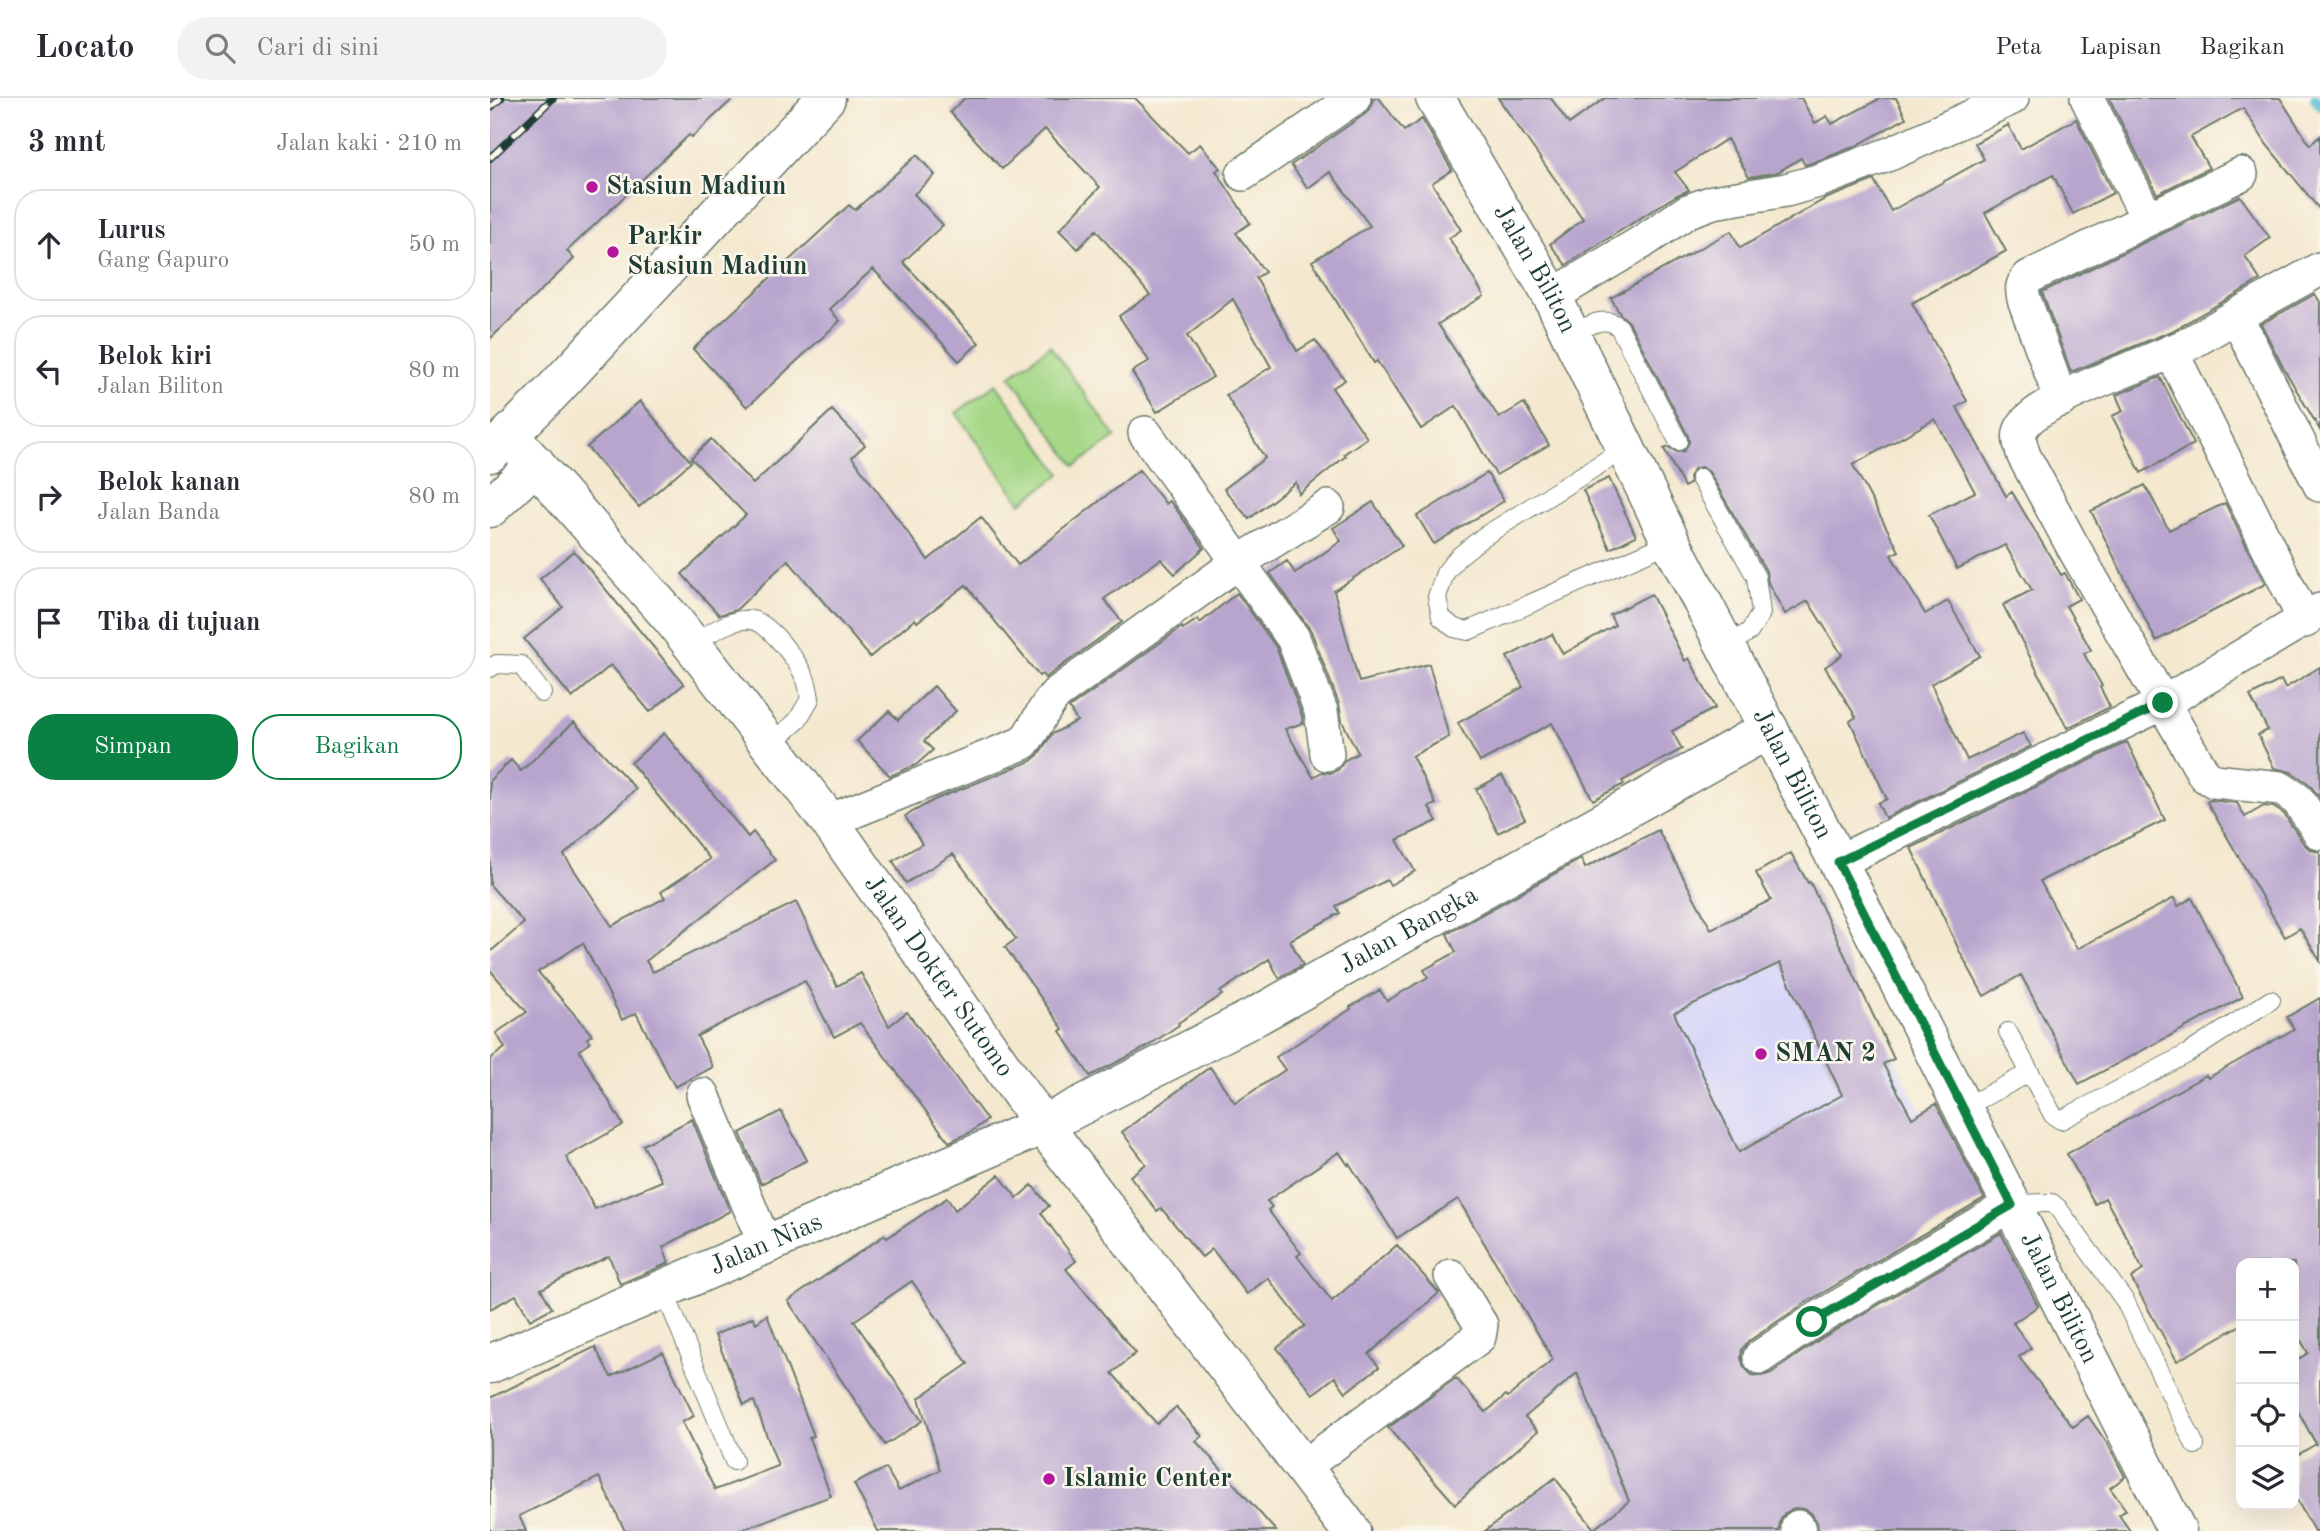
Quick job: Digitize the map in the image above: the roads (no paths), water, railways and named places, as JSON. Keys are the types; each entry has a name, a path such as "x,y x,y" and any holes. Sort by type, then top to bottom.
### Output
{"street":[{"path":"499,444 551,393 826,98"},
{"path":"1243,174 1354,98"},
{"name":"Jalan Biliton","path":"1435,98 1552,296 1671,542 1838,862 2177,1531"},
{"path":"1552,296 1688,211 1726,199 1786,190 1818,181 1892,153 2012,98"},
{"path":"2087,98 2148,219"},
{"path":"2061,400 2021,286 2029,277 2241,174"},
{"path":"2320,269 2171,351 2031,416 2021,428 2019,441 2024,457 2072,545 2205,776 2214,781 2280,788 2298,800 2320,833"},
{"path":"2235,316 2320,485"},
{"path":"1838,862 2163,703 2313,615 2171,351"},
{"path":"490,508 536,464 540,447 540,421 551,393"},
{"path":"1145,433 1293,638 1321,711 1327,754"},
{"name":"Jalan Dokter Sutomo","path":"499,444 536,464 673,620 829,821 1043,1125 1351,1531"},
{"path":"829,821 1023,743 1056,694 1237,563 1328,507"},
{"name":"Jalan Bangka","path":"1043,1125 1258,1015 1769,729"},
{"path":"703,1095 765,1244"},
{"name":"Jalan Nias","path":"490,1364 1043,1125"},
{"path":"1760,1357 1812,1322 2012,1205"},
{"path":"1303,1467 1479,1337 1481,1325 1451,1276"}],"lane":[{"path":"1571,334 1604,320 1612,321 1619,327 1678,441"},
{"path":"1626,448 1483,537 1458,557 1445,573 1437,597 1441,617 1454,628 1468,631 1671,542"},
{"path":"1700,478 1756,578 1761,613 1750,631 1726,647"},
{"path":"691,644 732,623 751,620 768,628 788,651 806,678 810,699 797,721 770,745"},
{"path":"490,668 497,664 521,665 542,693"},
{"path":"2008,1031 2053,1115 2061,1120 2187,1054 2271,1000"},
{"path":"1963,1108 2029,1073"},
{"path":"2012,1205 2052,1203 2058,1208 2126,1301 2195,1445"},
{"path":"663,1287 734,1461"}],"waterway":[{"path":"2315,98 2320,105"}],"railway":[{"path":"490,108 501,98"},
{"path":"490,158 553,98"}],"place":[{"name":"Stasiun Madiun","path":"592,187"},
{"name":"Parkir Stasiun Madiun","path":"613,252"},
{"name":"SMAN 2","path":"1761,1054"},
{"name":"Islamic Center","path":"1049,1479"}]}
